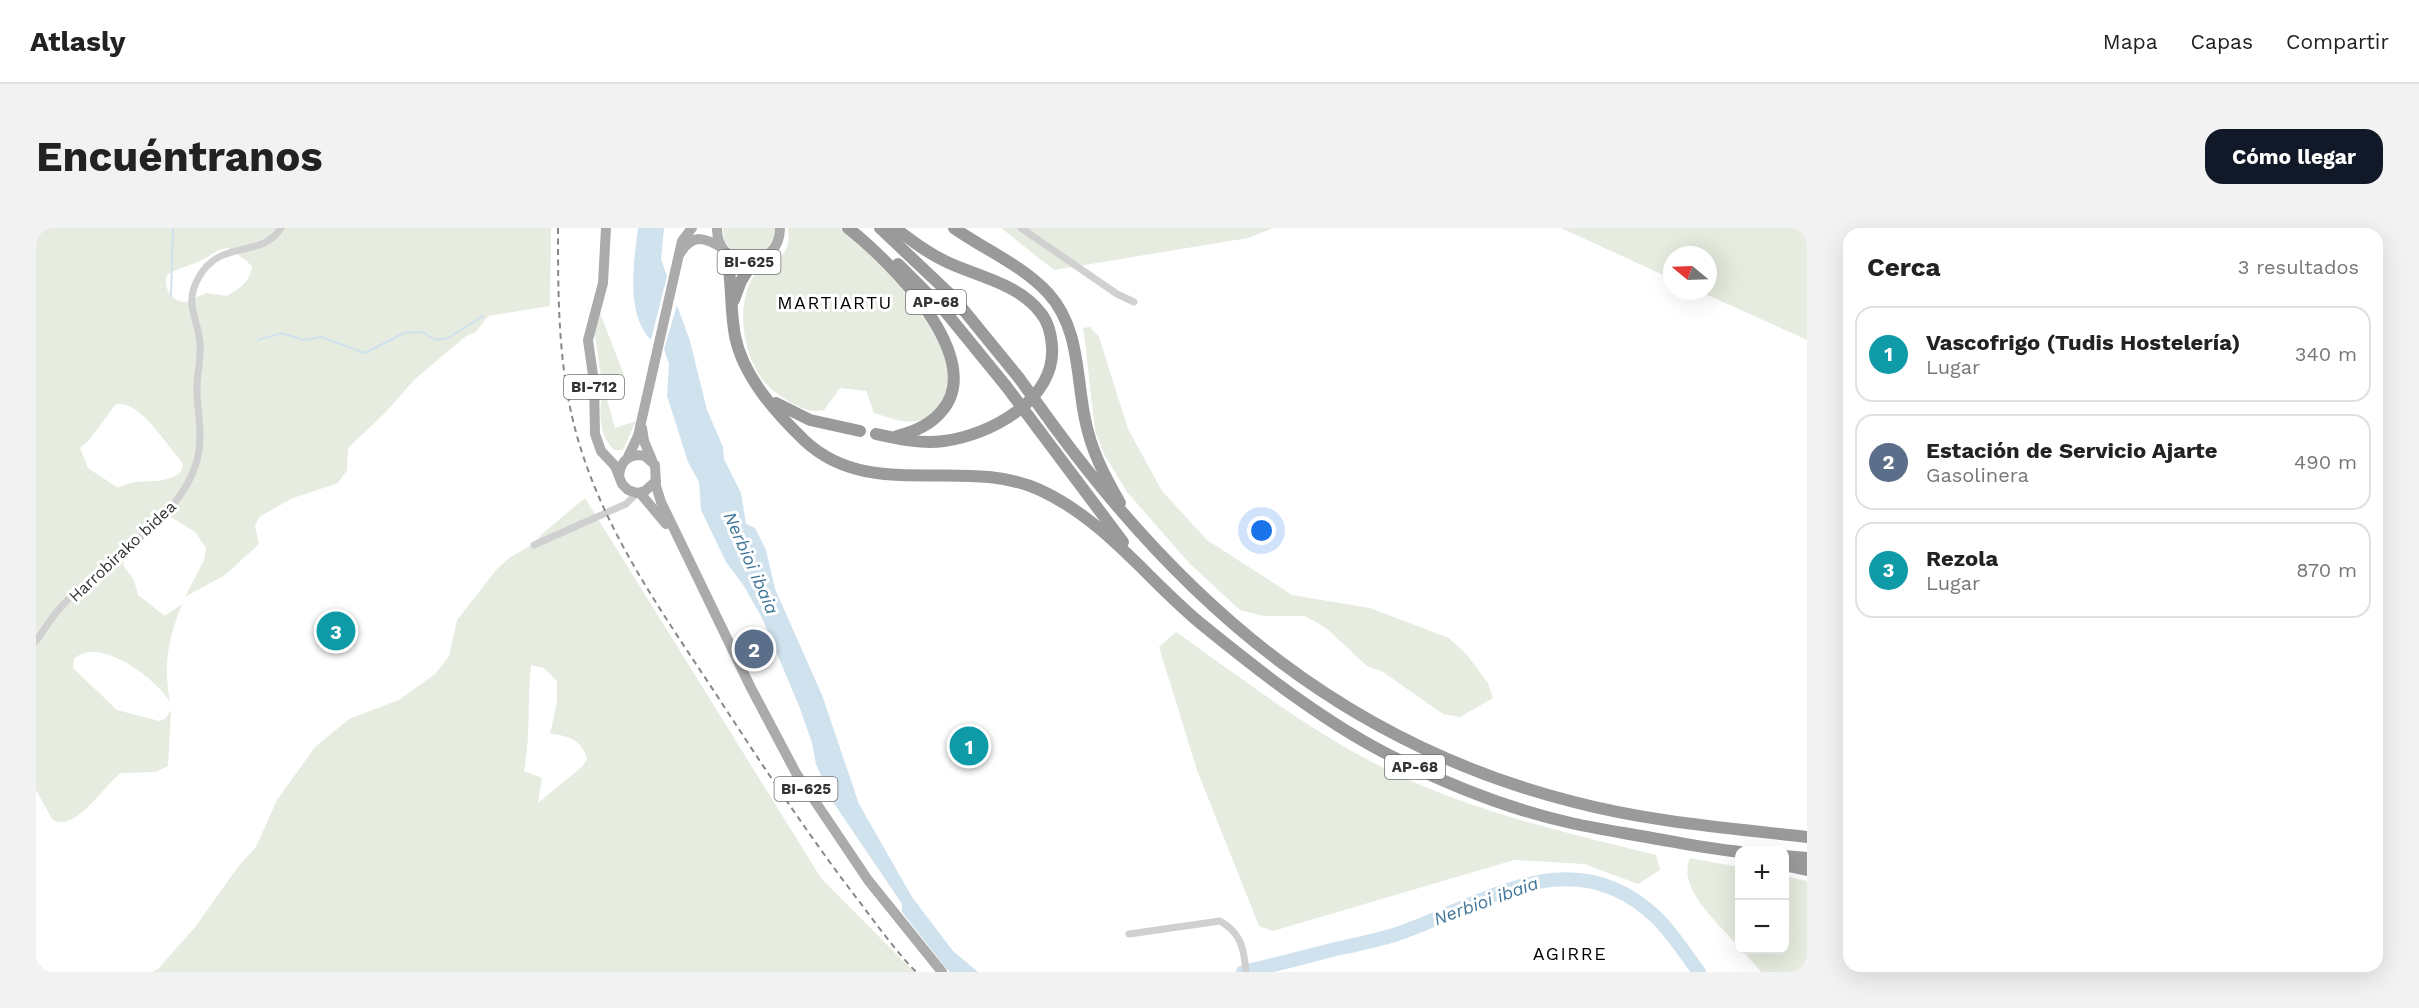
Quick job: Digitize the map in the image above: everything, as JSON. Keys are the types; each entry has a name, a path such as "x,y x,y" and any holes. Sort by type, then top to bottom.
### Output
{"highway":[{"path":"848,228 880,256 916,299 944,340 954,368 955,384 951,398 938,415 916,430 894,436 879,435 920,442 945,441 983,430 1026,404 1044,380 1052,354 1051,333 1043,314 1022,294 946,262 895,228"},
{"name":"AP-68","path":"856,228 885,252 944,310 1006,386 1144,568 1201,624 1233,650 1355,736 1398,759 1477,794 1568,822 1735,852"},
{"name":"AP-68","path":"880,228 953,297 1019,378 1095,483 1180,578 1263,650 1322,692 1410,742 1486,775 1575,802 1689,823 1807,837"},
{"path":"954,228 1024,272 1044,289 1060,310 1073,344 1084,418 1093,454 1132,525"},
{"path":"724,251 738,349 752,378 804,440 832,461 882,475 977,477 1002,479 1033,487 1081,513 1144,568"},
{"path":"732,304 741,281 753,262"},
{"path":"768,398 810,420 860,431"},
{"path":"1789,856 1807,858"},
{"path":"1789,866 1807,870"}],"main road":[{"name":"BI-712","path":"606,228 603,283 588,340 594,382 594,427 599,447 607,457"},
{"name":"BI-625","path":"627,459 638,436 682,241 692,228"},
{"name":"BI-625","path":"717,228 724,251"},
{"name":"BI-625","path":"677,260 685,245 697,238 708,240 739,261 753,262 773,251 780,238 780,228"},
{"name":"BI-625","path":"642,416 642,437 652,460"},
{"path":"641,454 652,460 657,470 656,482 648,490 638,493 625,487 607,457 614,460 627,459 641,454"},
{"path":"619,475 627,459"},
{"name":"BI-625","path":"656,482 658,496 683,549 764,716 796,773 874,888 942,972"},
{"name":"BI-625","path":"638,493 683,549"}],"street":[{"name":"Harrobirako bidea","path":"36,641 60,608 183,494 196,462 202,436 197,396 200,337 191,303 196,282 204,269 227,252 267,242 280,228"},
{"path":"1021,228 1117,294 1134,302"},
{"path":"618,507 624,502 625,487"},
{"path":"534,545 618,507 638,493"},
{"path":"1130,934 1213,920 1220,921 1235,932 1241,942 1246,972"}],"shaded area":[{"path":"36,228 551,228 550,306 488,316 476,332 466,336 414,380 385,413 348,448 347,470 338,483 293,498 259,517 255,526 259,544 225,575 185,597 204,560 206,548 195,532 171,517 158,523 142,536 129,552 123,565 134,580 138,595 165,616 182,604 168,652 167,675 170,702 153,682 112,656 98,652 85,653 74,659 73,668 117,710 159,721 165,719 171,710 168,766 156,772 121,773 79,815 61,822 52,819 36,790","holes":["228,248 252,267 249,277 240,288 227,296 206,293 186,302 177,300 170,294 166,285 167,275","116,404 134,409 150,423 183,464 181,472 166,479 135,482 118,488 88,468 80,448 90,439"]},
{"path":"723,228 775,228 772,241 765,250 757,255 748,256 738,255 730,249 725,240"},
{"path":"788,228 840,228 887,272 919,312 943,351 950,378 942,401 925,419 909,422 874,413 866,391 840,388 824,410 811,411 794,405 766,384 757,371 745,338 744,304 755,274 777,261 785,252 789,235"},
{"path":"1001,228 1273,228 1248,238 1054,270"},
{"path":"1561,228 1807,228 1807,340 1717,299 1717,246 1663,246 1663,275"},
{"path":"600,313 624,375 602,383 594,330"},
{"path":"1090,327 1099,337 1128,429 1162,491 1207,540 1292,595 1370,608 1449,638 1467,655 1488,683 1493,698 1460,717 1443,714 1383,672 1367,666 1326,628 1305,616 1264,616 1240,610 1189,563 1127,492 1104,454 1095,431 1083,328"},
{"path":"604,389 615,428 636,421 623,450 614,450 602,429 601,407 602,390"},
{"path":"585,498 821,878 914,972 152,972 158,969 196,926 237,868 256,847 277,800 315,747 349,719 399,700 435,674 449,656 457,620 497,569 509,558 533,544","holes":["531,665 544,668 557,681 557,702 550,734 563,736 578,743 587,759 582,767 538,803 542,778 524,771"]},
{"path":"1176,632 1309,725 1394,773 1490,811 1656,855 1660,870 1638,884 1584,864 1514,860 1273,931 1259,926 1197,770 1159,647"},
{"path":"1690,858 1735,866 1735,943 1702,906 1689,882 1687,870"},
{"path":"1789,877 1807,881 1807,972 1761,972 1745,954 1789,954"}],"water":[{"path":"638,228 664,228 661,259 667,276 651,340 637,316 634,302 633,287"},
{"path":"677,305 690,341 707,410 723,447 724,459 741,493 746,524 755,528 766,550 775,589 822,695 859,804 912,897 953,951 978,972 950,972 945,967 902,912 902,904 831,799 816,764 812,743 799,706 762,618 744,586 726,562 701,510 699,482 688,462 667,396 669,364 664,349"}],"waterway":[{"path":"171,296 173,228"},
{"path":"258,340 282,333 304,340 321,337 365,353 404,333 422,332 436,340 448,338 483,316"},
{"name":"Nerbioi ibaia","path":"1243,972 1390,936 1496,894 1529,884 1561,879 1593,882 1625,894 1657,918 1699,972"}],"railway":[{"path":"558,228 559,310 567,390 579,443 607,514 643,581 775,783 844,881 916,972"}],"place":[{"name":"Rezola","path":"336,631"},
{"name":"Estación de Servicio Ajarte","path":"754,649"},
{"name":"Vascofrigo (Tudis Hostelería)","path":"969,746"}],"district":[{"name":"MARTIARTU","path":"835,303"},
{"name":"AGIRRE","path":"1570,954"}]}
